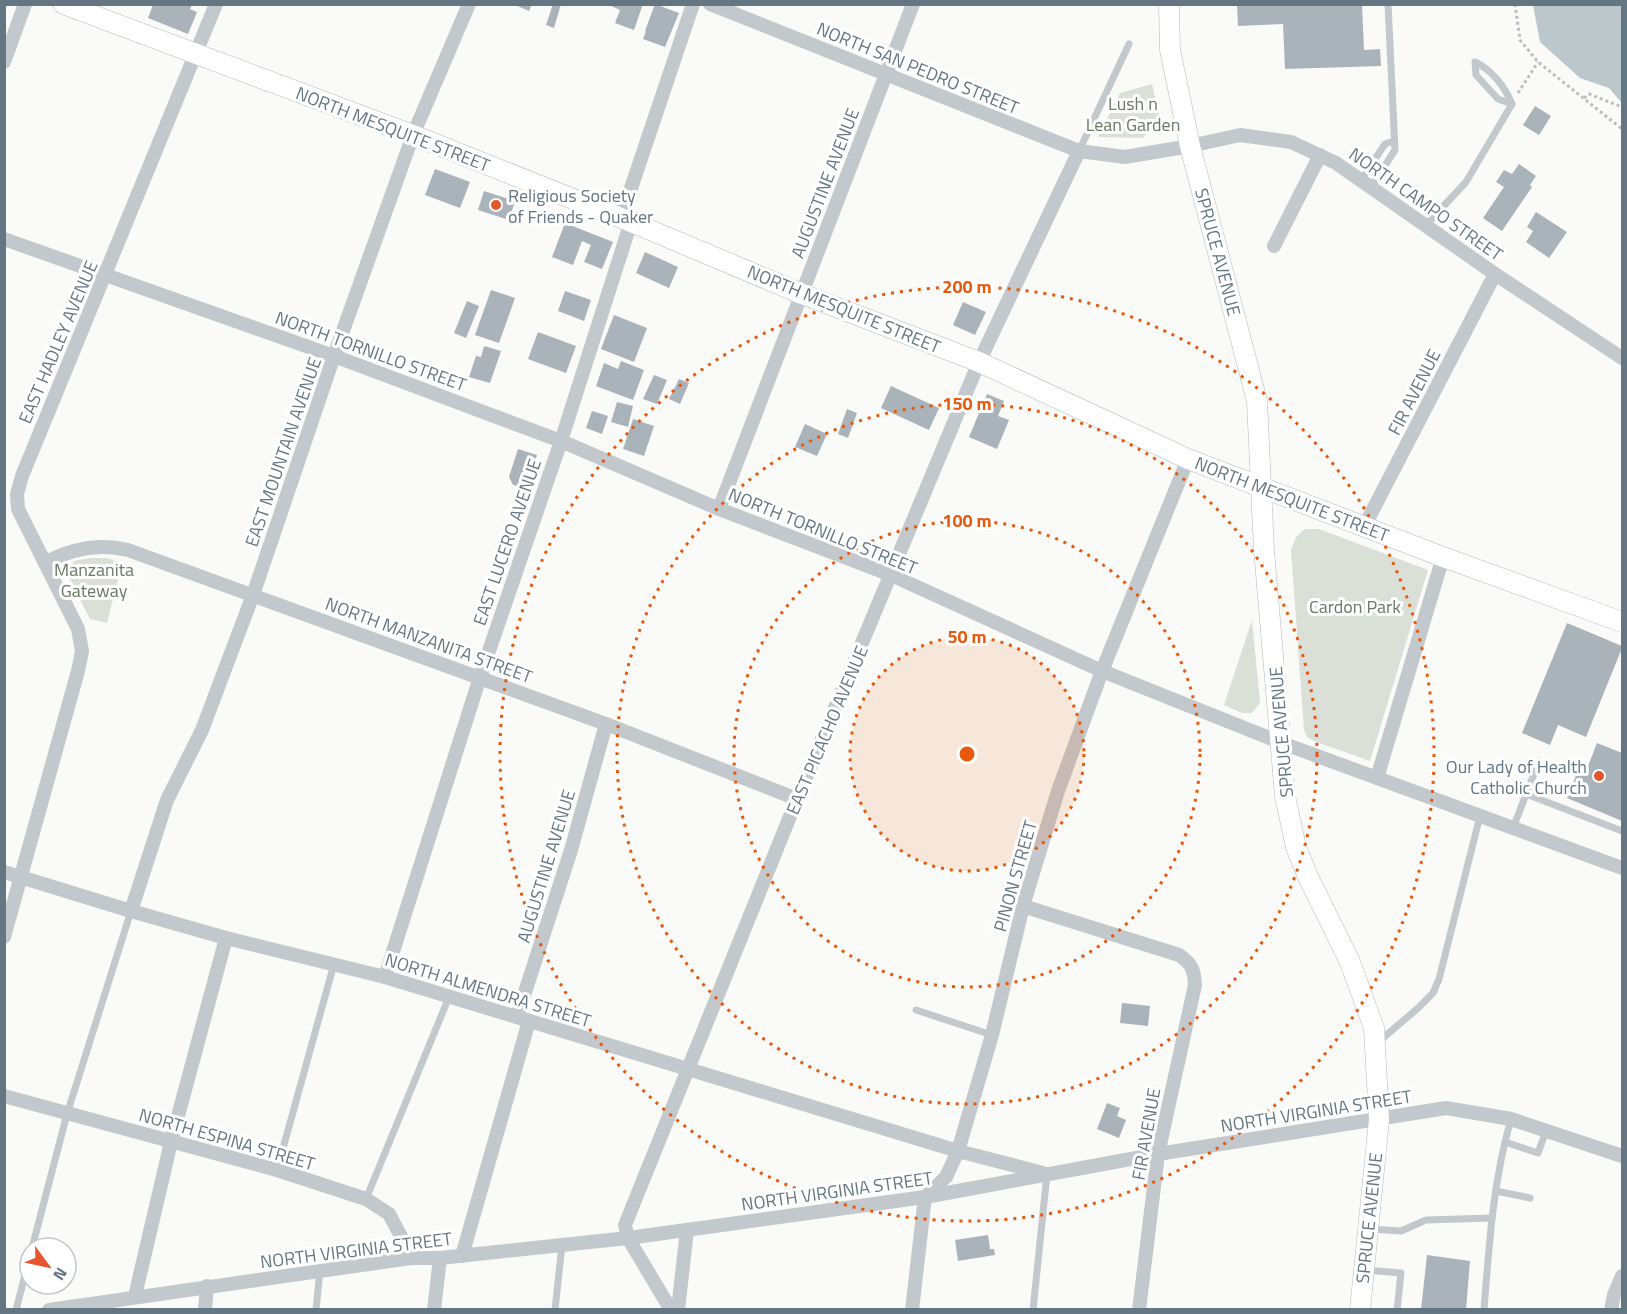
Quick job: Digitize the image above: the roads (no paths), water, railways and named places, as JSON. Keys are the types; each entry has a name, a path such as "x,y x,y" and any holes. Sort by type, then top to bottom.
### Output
{"street":[{"path":"4,62 25,4"},
{"name":"NORTH MESQUITE STREET","path":"63,4 414,135 802,294 979,362 1188,459 1443,557 1623,622"},
{"name":"EAST HADLEY AVENUE","path":"4,937 82,651 78,629 18,509 17,494 22,476 216,4"},
{"name":"EAST MOUNTAIN AVENUE","path":"131,911 167,800 202,730 253,595 334,356 414,135 469,4"},
{"name":"EAST LUCERO AVENUE","path":"386,977 480,677 561,441 693,4"},
{"name":"NORTH SAN PEDRO STREET","path":"710,4 1079,151"},
{"name":"AUGUSTINE AVENUE","path":"719,509 913,4"},
{"path":"1079,151 1125,157 1190,146 1170,50 1169,4"},
{"name":"NORTH CAMPO STREET","path":"1190,146 1240,135 1291,142 1320,155 1336,163 1623,358"},
{"name":"SPRUCE AVENUE","path":"1190,146 1257,401 1264,550 1286,796 1296,847 1308,877 1350,962 1374,1028 1379,1120 1360,1310"},
{"name":"EAST PICACHO AVENUE","path":"628,1238 625,1225 797,799 979,362 1079,151"},
{"path":"1274,246 1320,155"},
{"name":"NORTH TORNILLO STREET","path":"4,239 334,356 561,441 719,509 891,575 1102,671 1377,778 1623,868"},
{"name":"FIR AVENUE","path":"1364,527 1495,273"},
{"name":"PINON STREET","path":"925,1197 946,1177 958,1150 992,1035 1023,906 1058,791 1102,671 1188,459"},
{"name":"NORTH MANZANITA STREET","path":"45,563 58,555 97,546 129,550 480,677 797,799"},
{"path":"1377,778 1443,557"},
{"name":"AUGUSTINE AVENUE","path":"462,1256 523,1019 606,724"},
{"name":"NORTH ALMENDRA STREET","path":"4,872 226,938 386,977 958,1150 1047,1174"},
{"name":"FIR AVENUE","path":"1023,906 1179,955 1188,961 1192,968 1195,985 1158,1154 1139,1310"},
{"path":"135,1296 171,1142 226,938"},
{"name":"NORTH ESPINA STREET","path":"4,1096 277,1170 366,1199 389,1214 411,1258"},
{"name":"NORTH VIRGINIA STREET","path":"49,1310 98,1306 135,1296 411,1258 462,1256 628,1238 925,1197 1158,1154 1446,1108 1511,1119 1623,1156"},
{"path":"912,1310 925,1197"},
{"path":"678,1310 687,1230"},
{"path":"628,1238 670,1310"},
{"path":"434,1310 440,1258"},
{"path":"1611,1310 1614,1295 1623,1276"},
{"path":"205,1310 207,1286"}],"lane":[{"path":"1366,184 1395,150 1389,4"},
{"name":"EAST PICACHO AVENUE","path":"1079,151 1129,44"},
{"path":"1475,62 1484,66 1507,91 1512,104 1498,99 1476,75 1475,62"},
{"path":"1426,225 1466,182 1512,104"},
{"path":"1366,184 1386,144 1394,141"},
{"path":"1513,828 1539,761"},
{"path":"1526,794 1623,831"},
{"path":"1375,1045 1433,993 1440,979 1480,816"},
{"path":"35,1236 68,1114 131,911"},
{"path":"277,1170 334,964"},
{"path":"366,1199 449,997"},
{"path":"915,1010 992,1035"},
{"path":"1484,1310 1492,1218 1511,1119"},
{"path":"1505,1142 1538,1153 1546,1131"},
{"path":"1033,1310 1047,1174"},
{"path":"1496,1191 1530,1198"},
{"path":"1368,1229 1401,1231 1426,1220 1492,1218"},
{"path":"555,1310 562,1245"},
{"path":"316,1310 320,1270"},
{"path":"1364,1270 1401,1273 1397,1310"}],"place":[{"name":"Religious Society of Friends - Quaker","path":"496,205"},
{"name":"Our Lady of Health Catholic Church","path":"1599,776"}],"park label":[{"name":"Lush n Lean Garden","path":"1133,113"},
{"name":"Manzanita Gateway","path":"94,579"},
{"name":"Cardon Park","path":"1355,606"}]}
